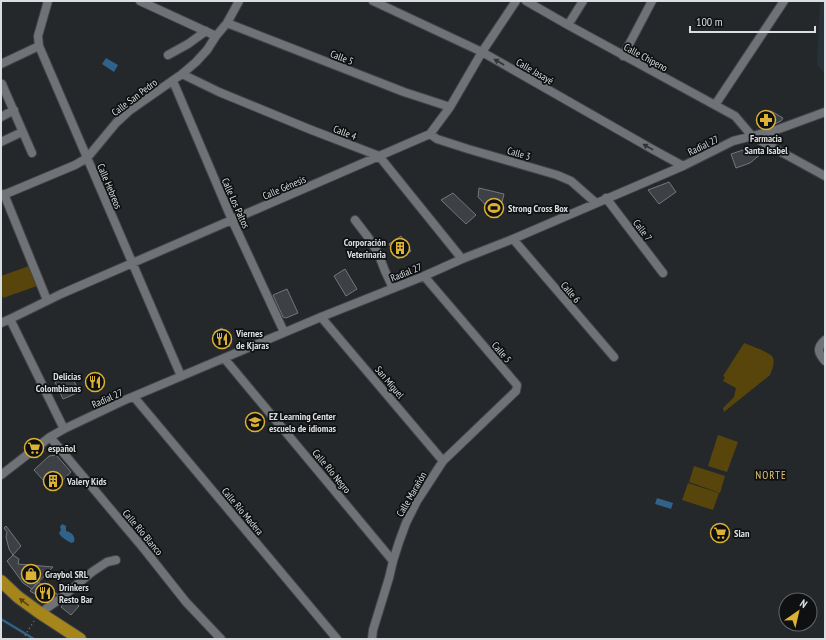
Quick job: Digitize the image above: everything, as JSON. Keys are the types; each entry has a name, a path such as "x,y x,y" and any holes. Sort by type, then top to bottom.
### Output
{"highway":[{"path":"1,581 37,617 80,639"}],"street":[{"name":"Calle Hebreos","path":"48,1 38,36 39,46 181,376"},
{"path":"140,1 216,36"},
{"name":"Calle San Pedro","path":"3,195 75,165 87,158 122,117 173,81 196,62 227,24 239,1"},
{"name":"Calle Jasayé","path":"373,1 482,52 683,166"},
{"path":"430,134 450,107 482,52 516,1"},
{"name":"Calle Chipeno","path":"526,1 735,116 752,136"},
{"path":"568,25 583,1"},
{"path":"624,56 652,1"},
{"path":"715,105 784,1"},
{"name":"Calle 5","path":"227,24 404,92 450,107"},
{"path":"168,56 206,31"},
{"path":"1,64 39,46"},
{"name":"Calle 4","path":"182,74 219,92 379,156"},
{"name":"Calle Los Paltos","path":"173,81 232,220 284,332"},
{"path":"2,84 32,153"},
{"path":"1,117 14,110"},
{"name":"Radial 27","path":"2,475 50,438 64,429 99,412 284,332 513,239 683,166 733,141 776,130 825,112"},
{"path":"1,142 22,132"},
{"name":"Calle Génesis","path":"1,323 48,300 430,134"},
{"name":"Calle 3","path":"430,134 437,139 468,149 557,174 571,181 596,203"},
{"path":"752,136 825,176"},
{"path":"379,156 462,259"},
{"path":"3,195 48,300"},
{"name":"Calle 7","path":"606,198 664,273"},
{"path":"355,220 378,253 393,288"},
{"name":"Calle 6","path":"513,239 614,357"},
{"name":"Calle 5","path":"424,276 517,385 517,388"},
{"name":"San Miguel","path":"322,317 443,461"},
{"path":"10,319 64,429"},
{"path":"825,340 819,349 819,353 825,361"},
{"name":"Calle Río Negro","path":"224,358 393,561"},
{"name":"Calle Marañón","path":"372,639 373,630 393,561 406,522 417,501 443,461 517,388"},
{"name":"Calle Río Madera","path":"134,397 337,639"},
{"name":"Calle Río Blanco","path":"50,438 186,602 221,639"},
{"path":"37,617 92,572 107,562 116,560"}],"path":[{"path":"23,638 37,617"}],"shaded area":[{"path":"820,1 825,1 825,74 817,64"},
{"path":"29,266 37,286 3,298 1,293 1,276"},
{"path":"744,343 770,354 774,360 773,368 770,375 724,412 723,408 734,397 736,388 723,381 725,377 723,376"},
{"path":"718,435 738,442 727,472 708,466"},
{"path":"694,466 725,476 720,493 689,482"},
{"path":"688,483 719,493 713,510 682,500"}],"water":[{"path":"106,58 118,65 114,72 102,64"},
{"path":"657,498 673,503 671,509 655,504"},
{"path":"62,524 66,526 66,531 74,536 74,542 71,543 60,535 60,527"}],"building":[{"path":"771,111 783,118 781,121 770,126 763,122"},
{"path":"749,148 763,152 750,163 736,168 731,154"},
{"path":"669,182 676,192 659,204 648,190"},
{"name":"Strong Cross Box","path":"479,188 504,194 498,218 478,197"},
{"path":"453,193 476,215 466,224 441,200"},
{"name":"Corporación Veterinaria","path":"401,236 411,251 398,259 389,244"},
{"path":"345,269 357,289 346,296 334,276"},
{"path":"287,289 298,313 286,318 283,317 273,295"},
{"name":"Viernes de Kjaras","path":"222,328 230,346 222,349 214,332"},
{"path":"71,374 79,392 63,399 55,382"},
{"name":"Valery Kids","path":"56,455 71,472 52,490 34,470 49,456"},
{"path":"6,526 21,546 13,555 9,549 6,537 7,532 4,528"},
{"name":"Graybol SRL","path":"13,555 19,559 18,564 53,567 32,589 23,583 7,561"},
{"name":"Drinkers Resto Bar","path":"38,582 60,596 50,603 30,591"},
{"path":"69,597 79,606 71,615 61,607"}],"waterway":[{"path":"1,619 34,639"}],"place":[{"name":"Farmacia Santa Isabel","path":"766,120"},
{"name":"Strong Cross Box","path":"494,208"},
{"name":"Corporación Veterinaria","path":"400,248"},
{"name":"Viernes de Kjaras","path":"222,339"},
{"name":"Delicias Colombianas","path":"95,382"},
{"name":"EZ Learning Center escuela de idiomas","path":"255,422"},
{"name":"español","path":"34,448"},
{"name":"Valery Kids","path":"53,481"},
{"name":"Slan","path":"720,533"},
{"name":"Graybol SRL","path":"31,574"},
{"name":"Drinkers Resto Bar","path":"45,593"}],"district":[{"name":"NORTE","path":"771,475"}]}
